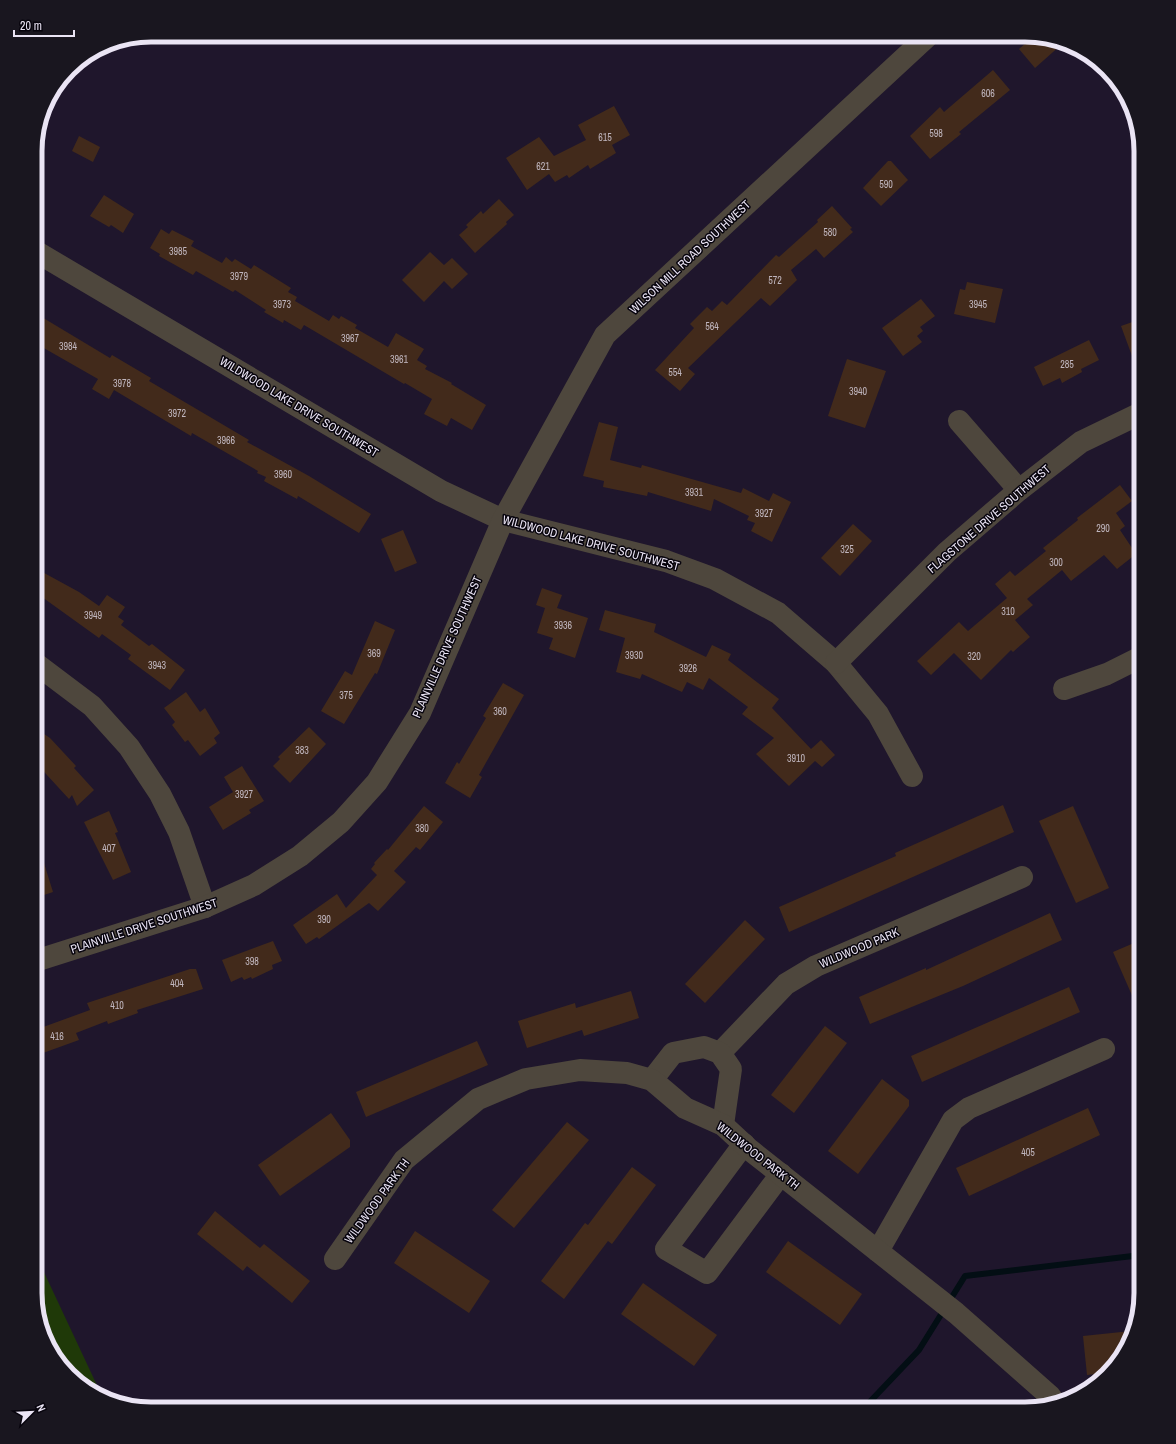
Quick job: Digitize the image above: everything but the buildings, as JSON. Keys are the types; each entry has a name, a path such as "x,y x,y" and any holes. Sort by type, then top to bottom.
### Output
{"street":[{"name":"WILSON MILL ROAD SOUTHWEST","path":"502,520 605,335 921,42"},
{"name":"WILDWOOD LAKE DRIVE SOUTHWEST","path":"42,255 441,491 502,520 666,561 715,579 778,613 836,663 878,714 912,776"},
{"name":"FLAGSTONE DRIVE SOUTHWEST","path":"836,663 947,552 1019,490 1081,442 1134,416"},
{"path":"959,421 1019,490"},
{"name":"PLAINVILLE DRIVE SOUTHWEST","path":"42,959 206,907 254,885 300,856 341,822 377,782 420,713 502,520"},
{"path":"1064,689 1107,674 1134,660"},
{"path":"42,668 92,706 129,747 160,794 179,832 206,907"},
{"name":"WILDWOOD PARK","path":"720,1053 786,984 816,966 1022,877"},
{"path":"652,1080 673,1053 704,1047 720,1053 731,1069 724,1125"},
{"path":"878,1251 953,1120 969,1108 1104,1049"},
{"name":"WILDWOOD PARK TH","path":"335,1259 404,1160 478,1099 526,1079 580,1070 627,1073 652,1080 685,1108 724,1125 744,1144 781,1174 956,1313 1052,1398"},
{"path":"744,1144 666,1249 707,1274 781,1174"}],"green space":[{"path":"42,1268 98,1388 79,1375 69,1365 50,1335 43,1307"}],"waterway":[{"path":"870,1402 919,1350 965,1276 1134,1256"}]}
